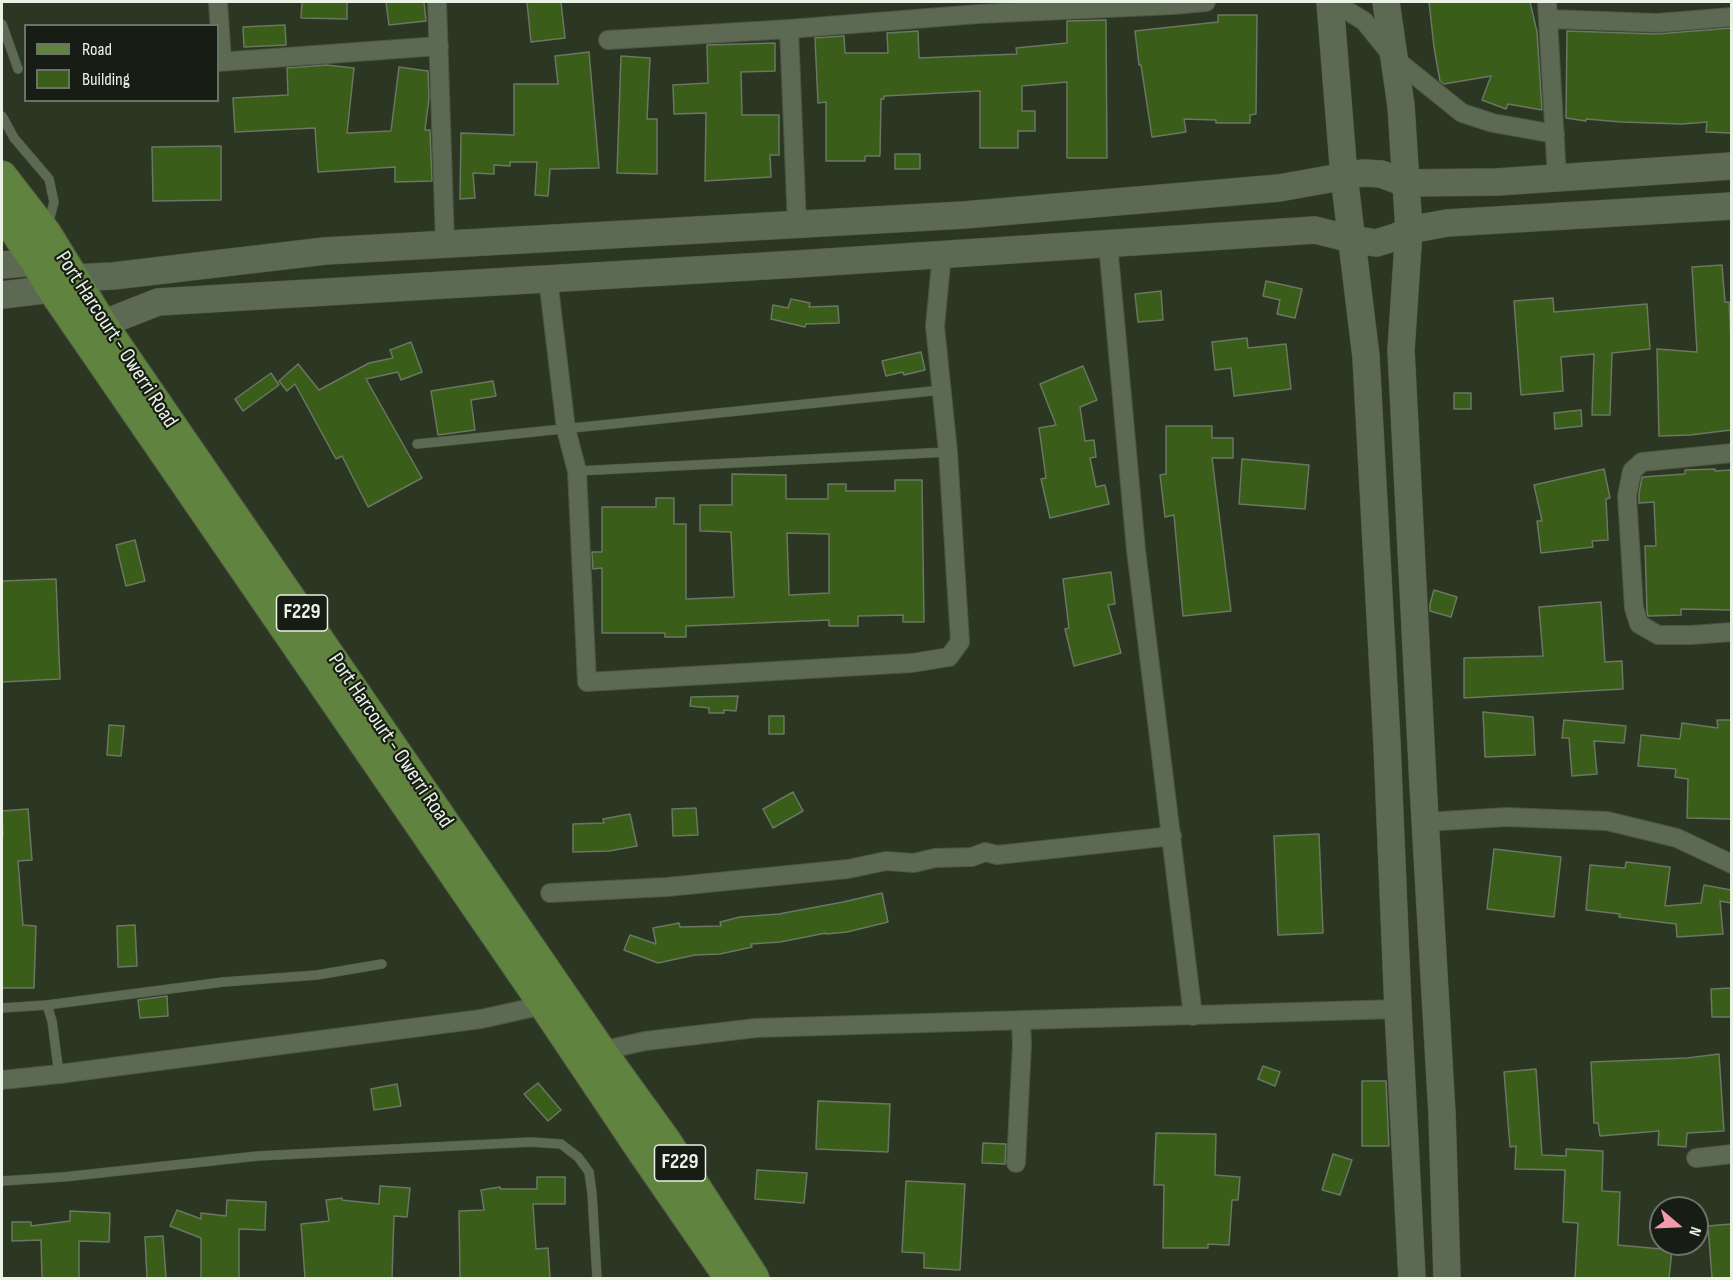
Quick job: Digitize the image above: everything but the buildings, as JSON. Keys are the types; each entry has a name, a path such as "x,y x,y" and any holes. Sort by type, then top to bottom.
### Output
{"main road":[{"name":"Port Harcourt - Owerri Road","path":"2,176 46,233 63,284 648,1160 730,1278"},
{"name":"Port Harcourt - Owerri Road","path":"2,212 36,262 63,284 102,324 666,1141 754,1278"}],"street":[{"path":"218,2 219,24"},
{"path":"437,2 445,244"},
{"path":"608,40 978,14 1206,2"},
{"path":"1332,2 1364,21 1395,59 1462,113 1494,123 1555,134"},
{"path":"1332,2 1344,176 1366,357 1388,756 1412,1278"},
{"path":"1386,2 1401,106 1409,230 1401,350 1442,1114 1447,1278"},
{"path":"1557,178 1549,10 1658,23 1731,17"},
{"path":"789,29 796,225"},
{"path":"219,32 220,61 439,46"},
{"path":"2,295 113,276 325,251 964,215 1279,188 1363,174 1381,174 1405,183 1497,182 1731,166"},
{"path":"102,324 158,302 1315,230 1376,243 1409,230 1447,223 1731,206"},
{"path":"1108,244 1136,550 1193,1016"},
{"path":"548,279 566,429 577,471 587,682 912,663 949,657 960,642 948,452 936,326 942,254"},
{"path":"2,265 36,262"},
{"path":"1731,453 1642,462 1632,471 1628,496 1634,608 1639,624 1658,635 1731,632"},
{"path":"1425,822 1507,817 1607,821 1677,838 1731,864"},
{"path":"550,893 667,887 848,869 886,861 914,863 935,858 972,857 985,852 997,855 1172,836"},
{"path":"2,1080 481,1019 544,1005"},
{"path":"602,1051 645,1041 756,1028 1398,1009"},
{"path":"1016,1163 1022,1044 1021,1020"},
{"path":"1696,1158 1731,1154"}],"lane":[{"path":"2,24 18,69"},
{"path":"2,116 14,138 49,179 54,202 46,233"},
{"path":"417,444 942,390"},
{"path":"577,471 948,452"},
{"path":"2,1008 47,1005 223,982 317,975 382,964"},
{"path":"47,1005 52,1021 59,1074"},
{"path":"2,1182 258,1156 531,1142 561,1144 578,1157 589,1172 597,1278"}]}
